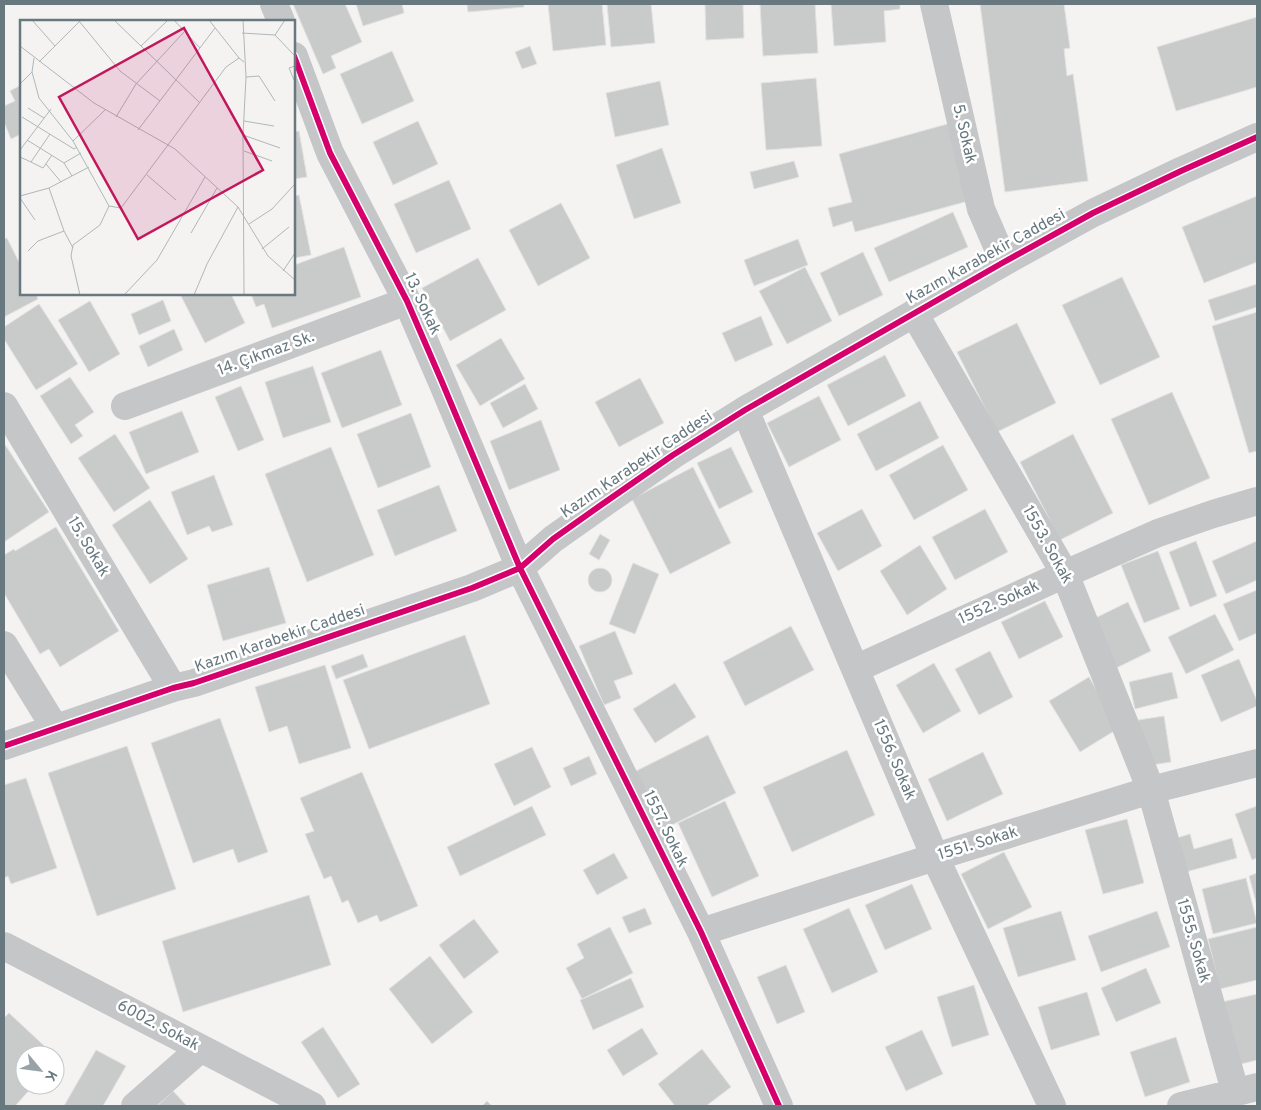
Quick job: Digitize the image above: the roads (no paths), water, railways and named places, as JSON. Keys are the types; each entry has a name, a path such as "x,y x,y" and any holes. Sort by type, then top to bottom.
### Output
{"street":[{"path":"274,4 281,20"},
{"name":"5. Sokak","path":"934,4 981,209 1004,262"},
{"name":"13. Sokak","path":"295,59 330,152 407,301 520,568"},
{"name":"Kazım Karabekir Caddesi","path":"4,746 463,591 520,568 554,539 601,504 673,455 745,410 1093,212 1257,137"},
{"name":"14. Çıkmaz Sk.","path":"125,406 407,301"},
{"name":"1553. Sokak","path":"914,313 1065,574 1151,790"},
{"name":"15. Sokak","path":"4,406 173,688"},
{"name":"1556. Sokak","path":"745,410 935,857 1052,1106"},
{"name":"1552. Sokak","path":"855,669 1158,533 1257,501"},
{"name":"1557. Sokak","path":"520,568 701,932 779,1106"},
{"path":"4,645 55,728"},
{"name":"1551. Sokak","path":"701,932 1151,790 1257,763"},
{"name":"1555. Sokak","path":"1151,790 1246,1089"},
{"name":"6002. Sokak","path":"4,946 310,1106"},
{"path":"135,1106 200,1048"},
{"path":"1181,1106 1246,1089"}]}
